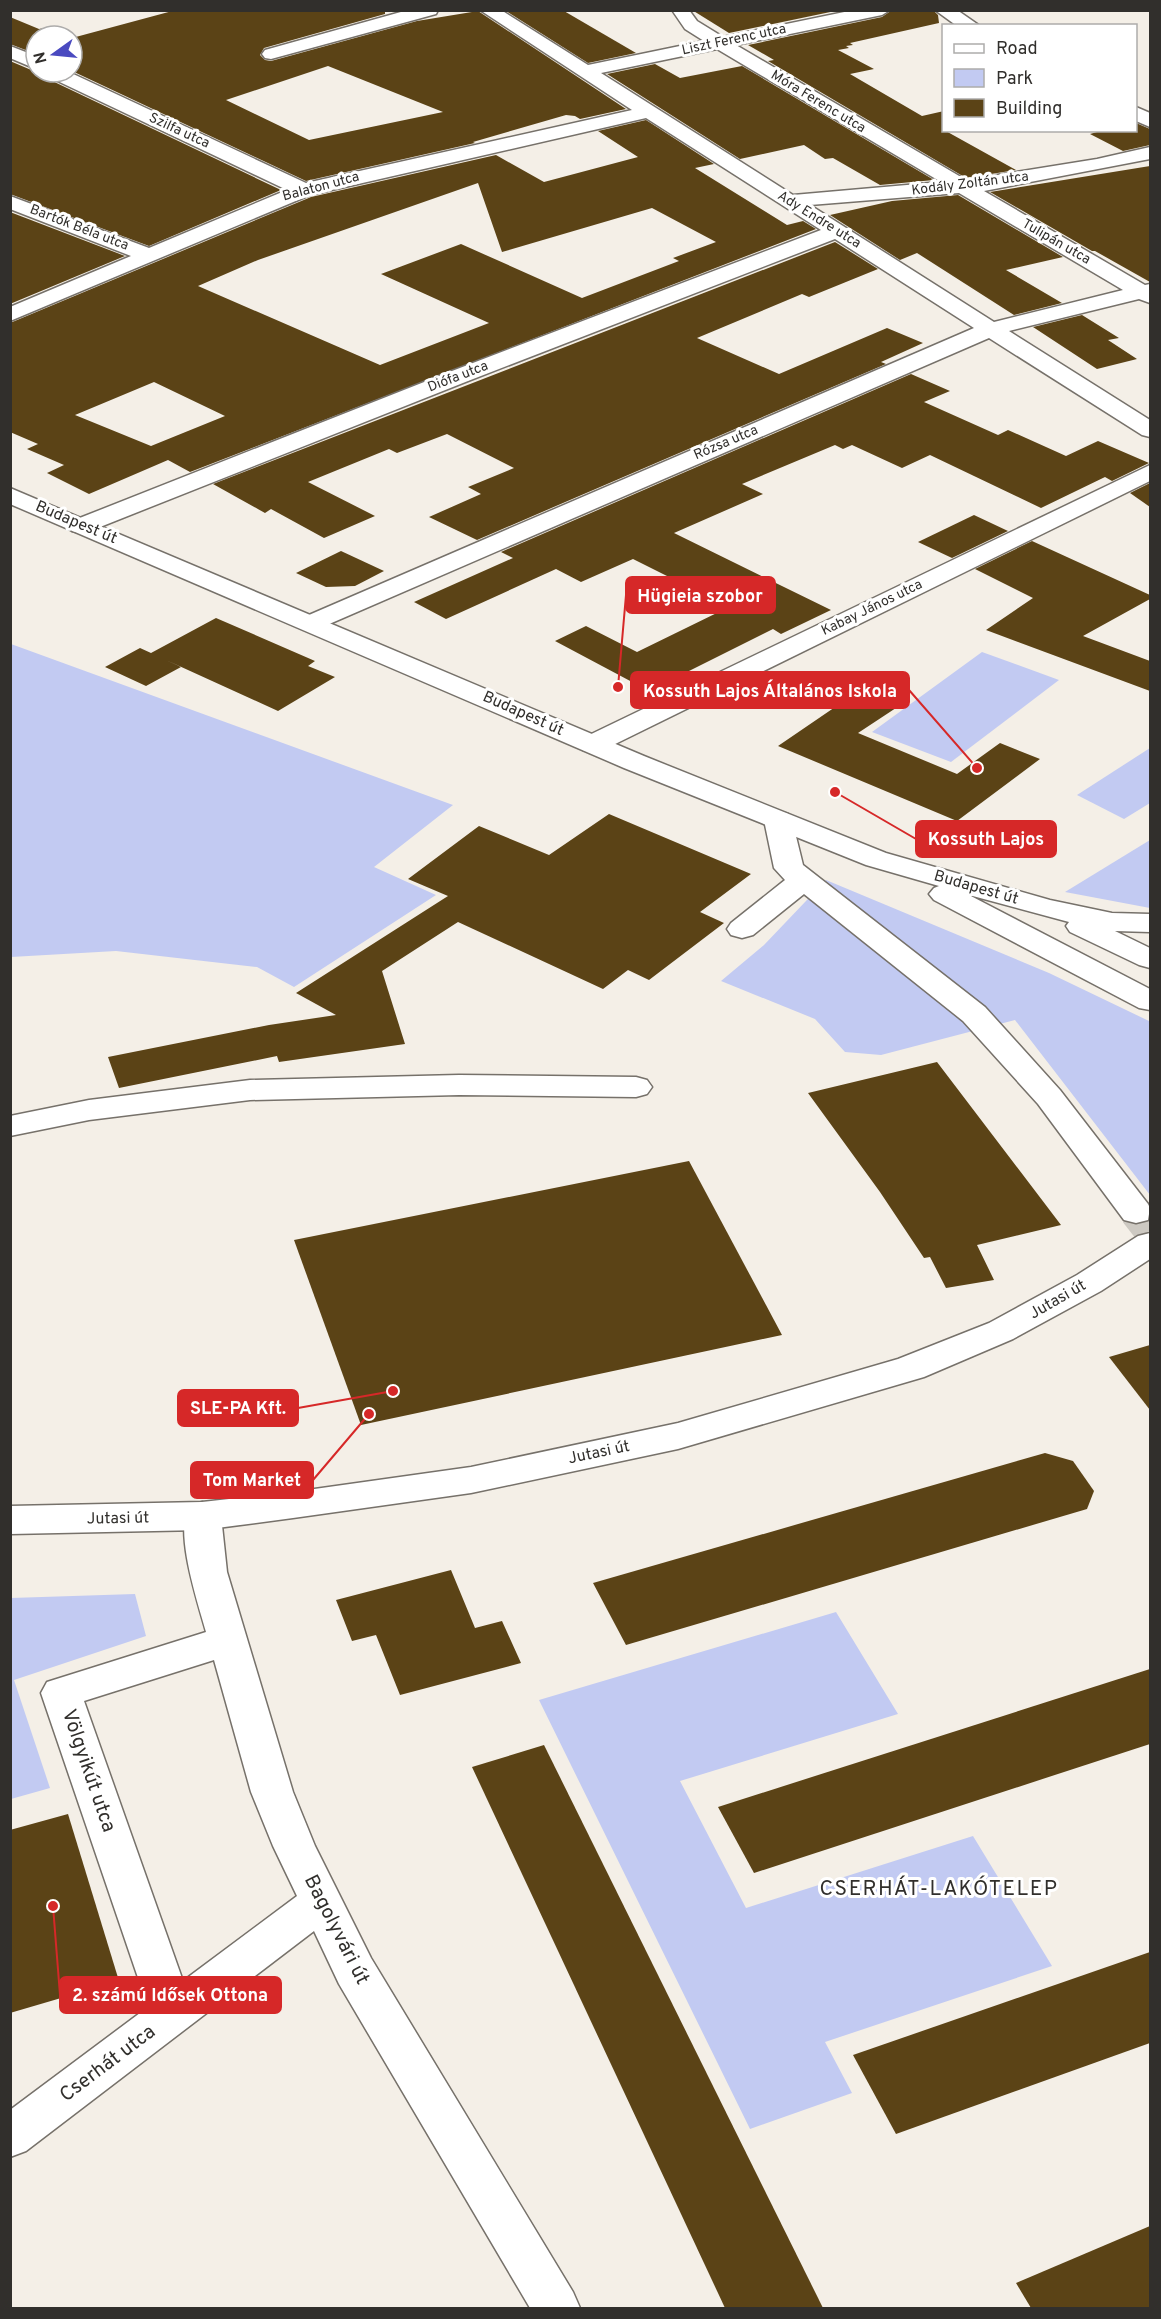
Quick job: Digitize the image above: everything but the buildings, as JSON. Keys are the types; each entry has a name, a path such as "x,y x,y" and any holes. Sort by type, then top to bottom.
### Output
{"street":[{"path":"271,54 430,10"},
{"name":"Ady Endre utca","path":"488,10 1150,430"},
{"name":"Móra Ferenc utca","path":"680,10 691,25 718,43 961,188"},
{"name":"Liszt Ferenc utca","path":"586,71 882,10"},
{"path":"943,10 968,24"},
{"path":"10,51 24,57"},
{"name":"Szilfa utca","path":"80,84 304,189"},
{"name":"Balaton utca","path":"10,315 304,189 648,112"},
{"name":"Kodály Zoltán utca","path":"788,201 961,188 1087,167 1150,153"},
{"name":"Tulipán utca","path":"961,188 1147,293"},
{"name":"Bartók Béla utca","path":"10,202 147,255"},
{"name":"Diófa utca","path":"81,526 460,376 837,231"},
{"name":"Rózsa utca","path":"311,623 991,329 1147,293"},
{"name":"Kabay János utca","path":"593,744 1150,472"},
{"name":"Budapest út","path":"10,495 593,744 876,859 1045,908 1112,922 1150,924"},
{"path":"778,820 789,868 974,1014 1049,1097 1143,1228"},
{"path":"876,859 1150,1002"},
{"path":"742,929 803,880"},
{"name":"Budapest út","path":"1045,908 1150,959"},
{"path":"10,1126 88,1110 250,1090 459,1085 636,1087"},
{"name":"Jutasi út","path":"10,1520 202,1516 471,1480 678,1436 911,1368 991,1336 1044,1309 1143,1228"},
{"name":"Bagolyvári út","path":"202,1516 208,1572 272,1792 320,1902 355,1971 556,2308"},
{"name":"Völgyikút utca","path":"173,2014 61,1693 228,1640"},
{"name":"Cserhát utca","path":"10,2138 320,1902"}],"green space":[{"path":"11,644 453,805 374,867 436,895 294,987 257,967 116,951 11,957"},
{"path":"982,652 1059,680 951,762 872,732"},
{"path":"1150,748 1150,803 1124,819 1077,795"},
{"path":"1150,840 1150,908 1065,892"},
{"path":"826,880 1049,973 1149,1021 1150,1195 1015,1020 881,1055 845,1052 815,1019 721,981 764,945"},
{"path":"135,1594 146,1636 14,1680 50,1788 11,1799 11,1598"},
{"path":"836,1612 898,1714 680,1781 746,1908 973,1836 1052,1966 825,2042 852,2093 750,2129 539,1700"}],"tunnel":[{"path":"1136,1212 1150,1230"}],"place":[{"name":"Hügieia szobor","path":"618,687"},
{"name":"Kossuth Lajos Általános Iskola","path":"977,768"},
{"name":"Kossuth Lajos","path":"835,792"},
{"name":"SLE-PA Kft.","path":"393,1391"},
{"name":"Tom Market","path":"369,1414"},
{"name":"2. számú Idősek Ottona","path":"53,1906"}],"district":[{"name":"CSERHÁT-LAKÓTELEP","path":"939,1889"}]}
